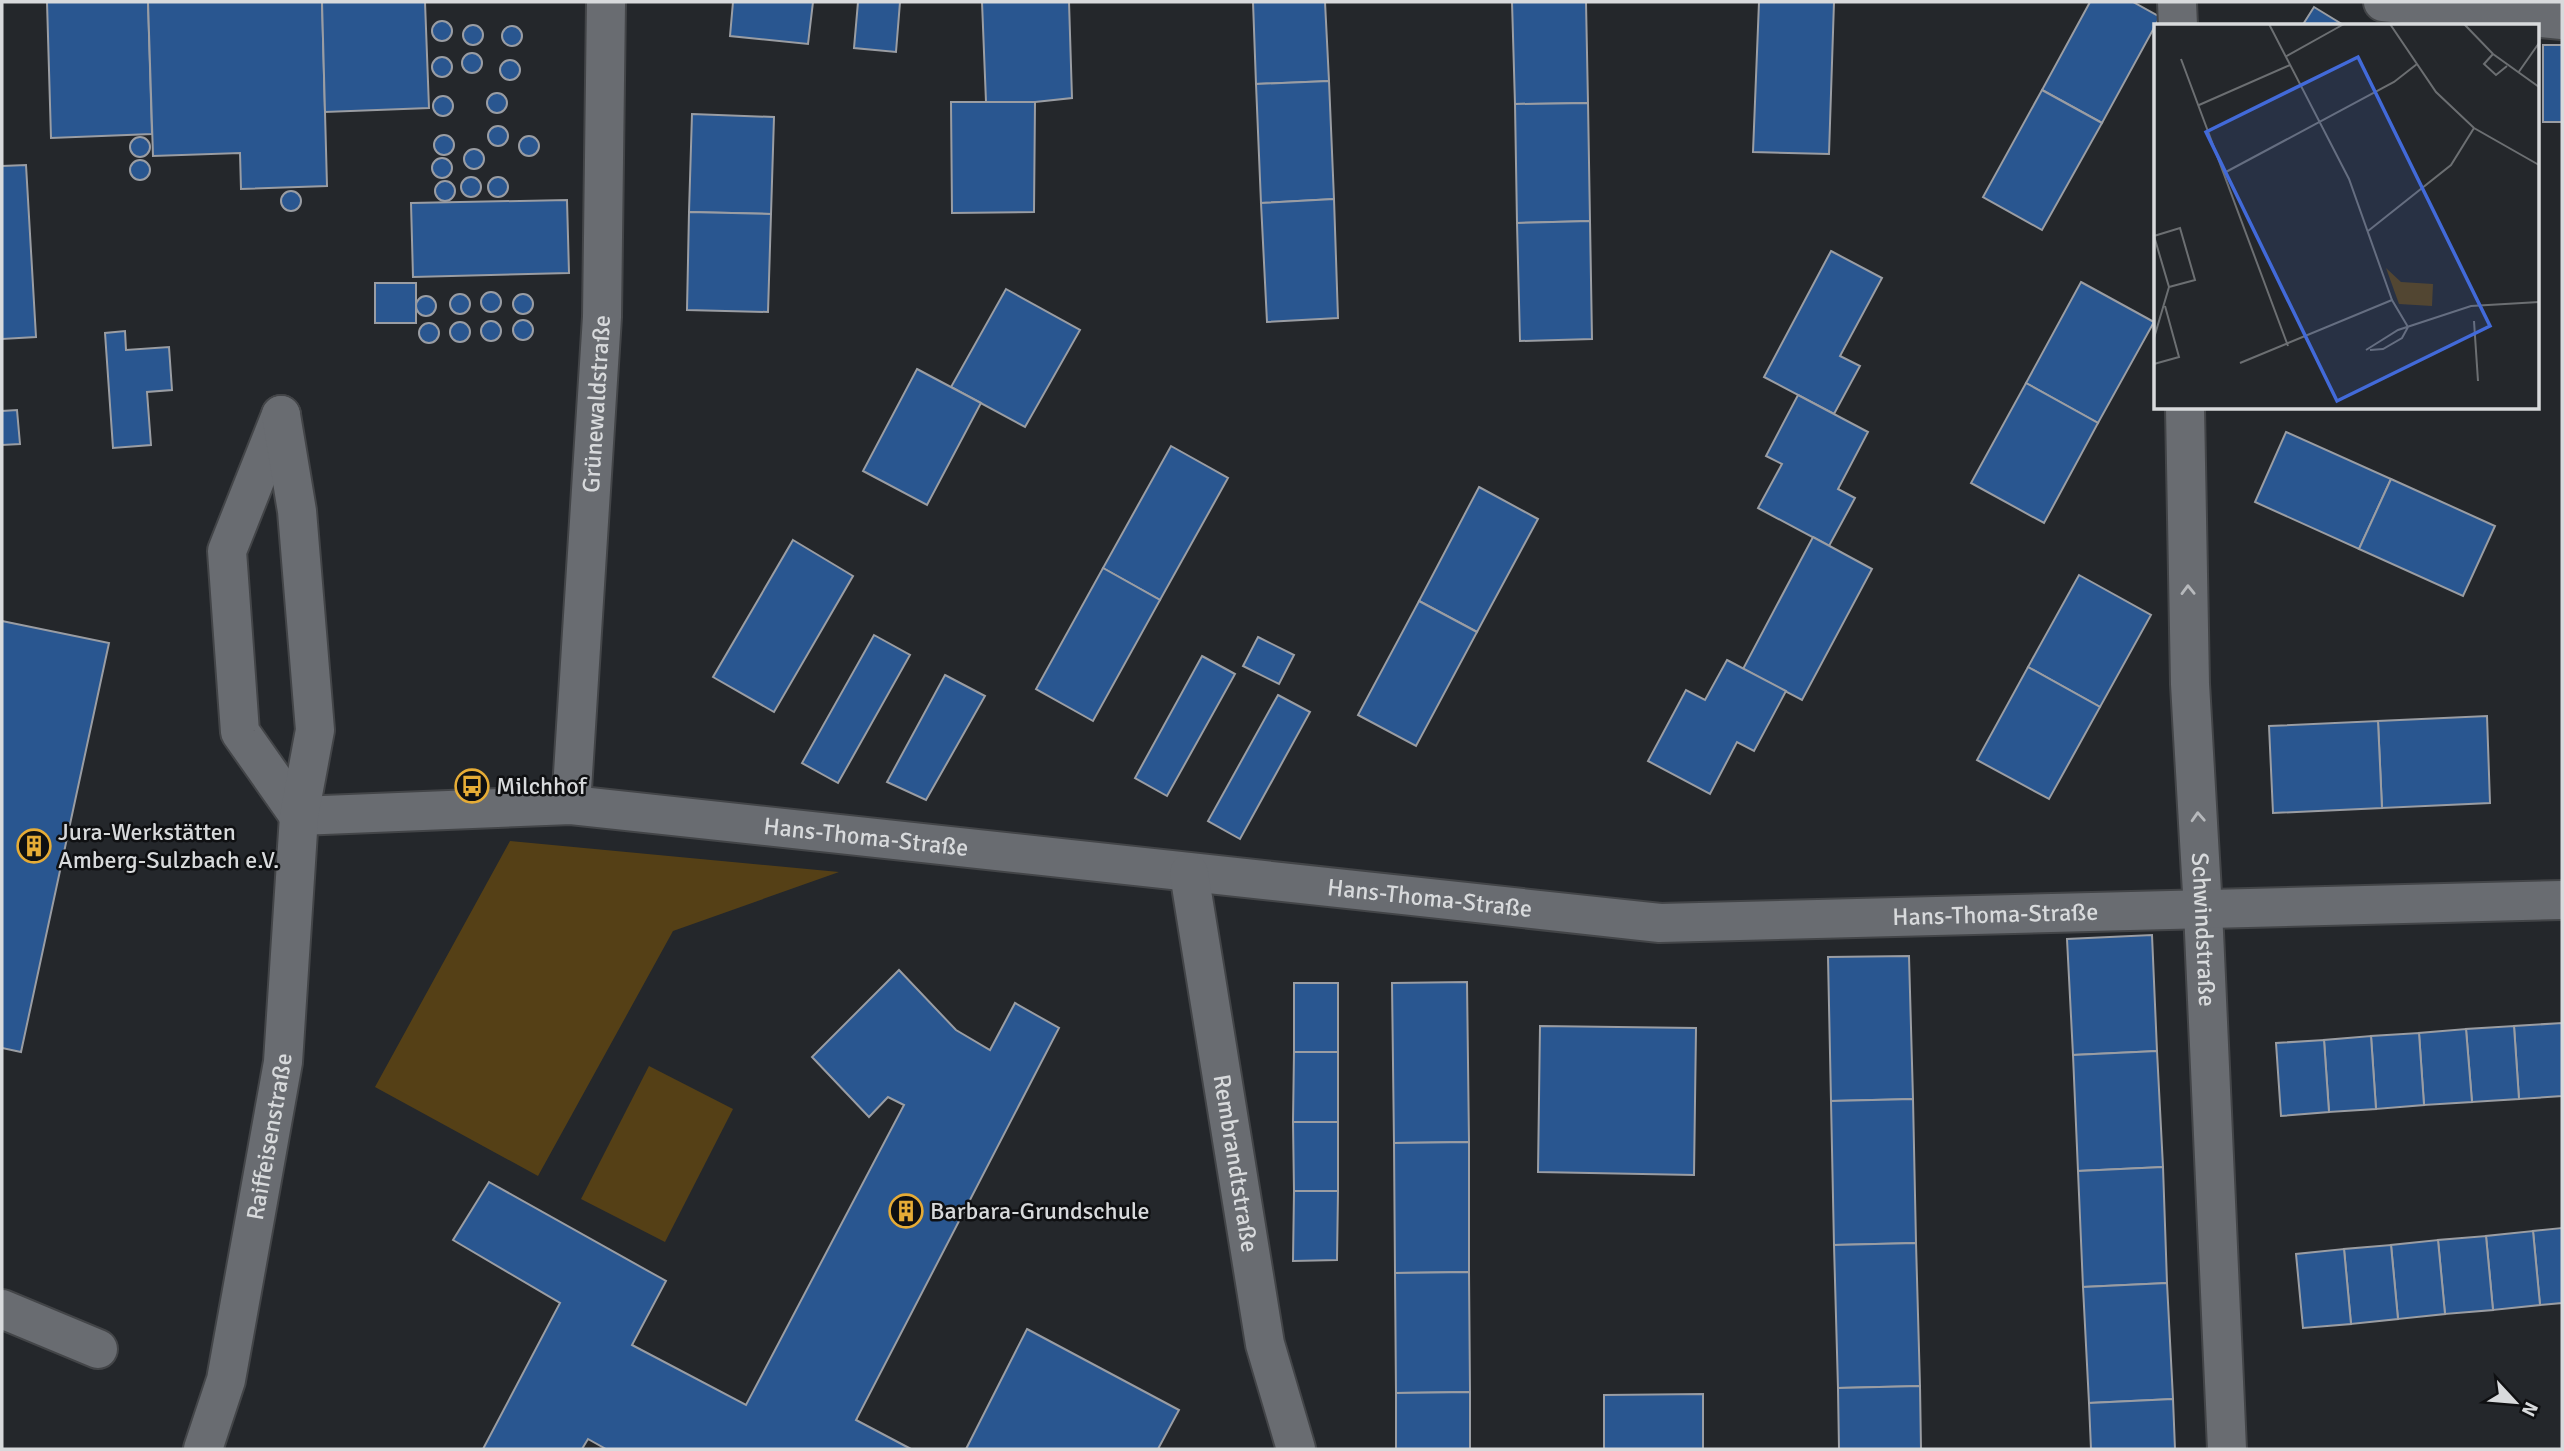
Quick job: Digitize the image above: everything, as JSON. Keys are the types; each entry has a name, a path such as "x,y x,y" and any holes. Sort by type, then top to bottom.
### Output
{"street":[{"name":"Grünewaldstraße","path":"571,804 601,317 606,2"},
{"path":"2177,2 2178,24"},
{"path":"2383,2 2562,20"},
{"name":"Schwindstraße","path":"2185,410 2190,684 2227,1449"},
{"name":"Raiffeisenstraße","path":"203,1449 226,1380 283,1062 299,816 316,730 297,511 281,415 227,551 240,732 299,816"},
{"name":"Hans-Thoma-Straße","path":"299,816 571,804 1660,923 2562,900"},
{"name":"Rembrandtstraße","path":"1189,873 1265,1343 1296,1449"},
{"path":"2,1309 98,1349"}],"shaded area":[{"path":"510,841 839,872 673,931 538,1176 375,1087"},
{"path":"649,1066 733,1109 665,1242 581,1199"}],"building":[{"path":"47,2 148,2 152,134 51,138"},
{"path":"148,2 322,2 327,186 241,189 240,153 153,156"},
{"path":"322,2 425,2 429,108 325,112"},
{"path":"733,2 813,2 808,44 730,36"},
{"path":"858,2 900,2 896,52 854,48"},
{"path":"982,2 1069,2 1072,98 1035,102 986,102"},
{"path":"1253,2 1325,2 1329,81 1256,84"},
{"path":"1512,2 1586,2 1588,103 1515,104"},
{"path":"1759,2 1834,2 1829,154 1753,152"},
{"path":"2090,2 2133,2 2160,17 2102,123 2042,90"},
{"path":"2314,7 2342,24 2303,24"},
{"path":"442,21 449,24 452,31 449,38 442,41 435,38 432,31 435,24"},
{"path":"473,25 480,28 483,35 480,42 473,45 466,42 463,35 466,28"},
{"path":"512,26 519,29 522,36 519,43 512,46 505,43 502,36 505,29"},
{"path":"2543,45 2562,45 2562,122 2543,122"},
{"path":"472,53 479,56 482,63 479,70 472,73 465,70 462,63 465,56"},
{"path":"442,57 449,60 452,67 449,74 442,77 435,74 432,67 435,60"},
{"path":"510,60 517,63 520,70 517,77 510,80 503,77 500,70 503,63"},
{"path":"1329,81 1334,199 1261,203 1256,84"},
{"path":"2042,90 2102,123 2042,230 1983,197"},
{"path":"497,93 504,96 507,103 504,110 497,113 490,110 487,103 490,96"},
{"path":"443,96 450,99 453,106 450,113 443,116 436,113 433,106 436,99"},
{"path":"951,102 1035,102 1034,212 952,213"},
{"path":"1588,103 1590,221 1517,223 1515,104"},
{"path":"692,114 774,117 771,214 689,212"},
{"path":"498,126 505,129 508,136 505,143 498,146 491,143 488,136 491,129"},
{"path":"444,135 451,138 454,145 451,152 444,155 437,152 434,145 437,138"},
{"path":"529,136 536,139 539,146 536,153 529,156 522,153 519,146 522,139"},
{"path":"140,137 147,140 150,147 147,154 140,157 133,154 130,147 133,140"},
{"path":"474,149 481,152 484,159 481,166 474,169 467,166 464,159 467,152"},
{"path":"442,158 449,161 452,168 449,175 442,178 435,175 432,168 435,161"},
{"path":"140,160 147,163 150,170 147,177 140,180 133,177 130,170 133,163"},
{"path":"26,165 36,337 2,339 2,166"},
{"path":"471,177 478,180 481,187 478,194 471,197 464,194 461,187 464,180"},
{"path":"498,177 505,180 508,187 505,194 498,197 491,194 488,187 491,180"},
{"path":"445,181 452,184 455,191 452,198 445,201 438,198 435,191 438,184"},
{"path":"291,191 298,194 301,201 298,208 291,211 284,208 281,201 284,194"},
{"path":"1334,199 1338,318 1267,322 1261,203"},
{"path":"567,200 569,273 413,277 411,203"},
{"path":"689,212 771,214 768,312 687,310"},
{"path":"1590,221 1592,339 1520,341 1517,223"},
{"path":"1831,251 1882,278 1840,356 1860,366 1834,414 1764,377"},
{"path":"2081,282 2154,322 2098,423 2026,383"},
{"path":"375,283 416,283 416,323 375,323"},
{"path":"1006,289 1080,330 1025,427 951,387"},
{"path":"491,292 498,295 501,302 498,309 491,312 484,309 481,302 484,295"},
{"path":"460,294 467,297 470,304 467,311 460,314 453,311 450,304 453,297"},
{"path":"523,294 530,297 533,304 530,311 523,314 516,311 513,304 516,297"},
{"path":"426,296 433,299 436,306 433,313 426,316 419,313 416,306 419,299"},
{"path":"523,320 530,323 533,330 530,337 523,340 516,337 513,330 516,323"},
{"path":"491,321 498,324 501,331 498,338 491,341 484,338 481,331 484,324"},
{"path":"460,322 467,325 470,332 467,339 460,342 453,339 450,332 453,325"},
{"path":"429,323 436,326 439,333 436,340 429,343 422,340 419,333 422,326"},
{"path":"125,331 126,350 169,347 172,390 147,392 151,445 113,448 105,333"},
{"path":"917,369 981,403 927,505 863,471"},
{"path":"2026,383 2098,423 2044,523 1971,483"},
{"path":"1798,395 1868,432 1838,489 1855,498 1829,546 1758,508 1782,464 1766,456"},
{"path":"17,410 20,444 2,445 2,411"},
{"path":"2286,432 2391,479 2359,549 2255,502"},
{"path":"1171,446 1228,478 1160,600 1103,568"},
{"path":"2391,479 2495,526 2463,596 2359,549"},
{"path":"1479,487 1538,519 1477,632 1419,601"},
{"path":"1813,537 1872,569 1802,700 1743,669"},
{"path":"793,540 853,576 774,712 713,677"},
{"path":"1103,568 1160,600 1093,721 1036,689"},
{"path":"2079,575 2151,615 2100,707 2028,667"},
{"path":"1419,601 1477,632 1416,746 1358,715"},
{"name":"Jura-Werkstätten Amberg-Sulzbach e.V.","path":"2,621 109,643 21,1052 2,1048"},
{"path":"874,635 910,655 838,783 802,763"},
{"path":"1258,637 1294,655 1279,684 1243,666"},
{"path":"1202,656 1235,674 1167,796 1135,778"},
{"path":"1727,660 1786,691 1754,751 1737,742 1710,794 1648,761 1686,690 1705,700"},
{"path":"2028,667 2100,707 2049,799 1977,760"},
{"path":"945,675 985,696 926,800 887,782"},
{"path":"1278,695 1310,712 1240,839 1208,821"},
{"path":"2487,716 2490,803 2382,808 2378,721"},
{"path":"2378,721 2382,808 2273,813 2269,726"},
{"path":"2152,935 2157,1051 2073,1055 2067,939"},
{"path":"1909,956 1913,1099 1831,1101 1828,957"},
{"name":"Barbara-Grundschule","path":"899,970 956,1030 990,1050 1015,1003 1059,1028 856,1420 911,1449 606,1449 588,1439 582,1449 483,1449 560,1303 453,1240 489,1182 666,1281 632,1345 746,1405 904,1105 888,1097 869,1117 812,1057"},
{"path":"1467,982 1469,1142 1394,1143 1392,983"},
{"path":"1294,983 1338,983 1338,1052 1294,1052"},
{"path":"2562,1023 2562,1096 2519,1099 2514,1026"},
{"path":"1540,1026 1696,1028 1694,1175 1538,1172"},
{"path":"2514,1026 2519,1099 2472,1102 2466,1029"},
{"path":"2466,1029 2472,1102 2424,1105 2419,1033"},
{"path":"2419,1033 2424,1105 2376,1109 2371,1036"},
{"path":"2371,1036 2376,1109 2329,1112 2324,1040"},
{"path":"2324,1040 2329,1112 2281,1116 2276,1043"},
{"path":"2157,1051 2163,1167 2078,1171 2073,1055"},
{"path":"1294,1052 1338,1052 1338,1122 1293,1122"},
{"path":"1913,1099 1916,1243 1834,1245 1831,1101"},
{"path":"1293,1122 1338,1122 1338,1191 1294,1191"},
{"path":"1469,1142 1469,1272 1395,1273 1394,1143"},
{"path":"2163,1167 2167,1283 2083,1287 2078,1171"},
{"path":"1294,1191 1338,1191 1337,1260 1293,1261"},
{"path":"2562,1228 2562,1303 2540,1305 2533,1231"},
{"path":"2533,1231 2540,1305 2493,1310 2486,1236"},
{"path":"2486,1236 2493,1310 2445,1314 2438,1240"},
{"path":"2438,1240 2445,1314 2398,1319 2391,1245"},
{"path":"1916,1243 1920,1386 1838,1388 1834,1245"},
{"path":"2391,1245 2398,1319 2351,1324 2344,1249"},
{"path":"2344,1249 2351,1324 2303,1328 2296,1254"},
{"path":"1469,1272 1470,1392 1396,1393 1395,1273"},
{"path":"2167,1283 2173,1399 2089,1403 2083,1287"},
{"path":"1027,1329 1179,1410 1158,1449 966,1449"},
{"path":"1920,1386 1921,1449 1839,1449 1838,1388"},
{"path":"1470,1392 1470,1449 1396,1449 1396,1393"},
{"path":"1703,1394 1703,1449 1604,1449 1604,1395"},
{"path":"2173,1399 2175,1449 2091,1449 2089,1403"}],"place":[{"name":"Milchhof","path":"472,786"},
{"name":"Jura-Werkstätten Amberg-Sulzbach e.V.","path":"34,846"},
{"name":"Barbara-Grundschule","path":"906,1211"}]}
